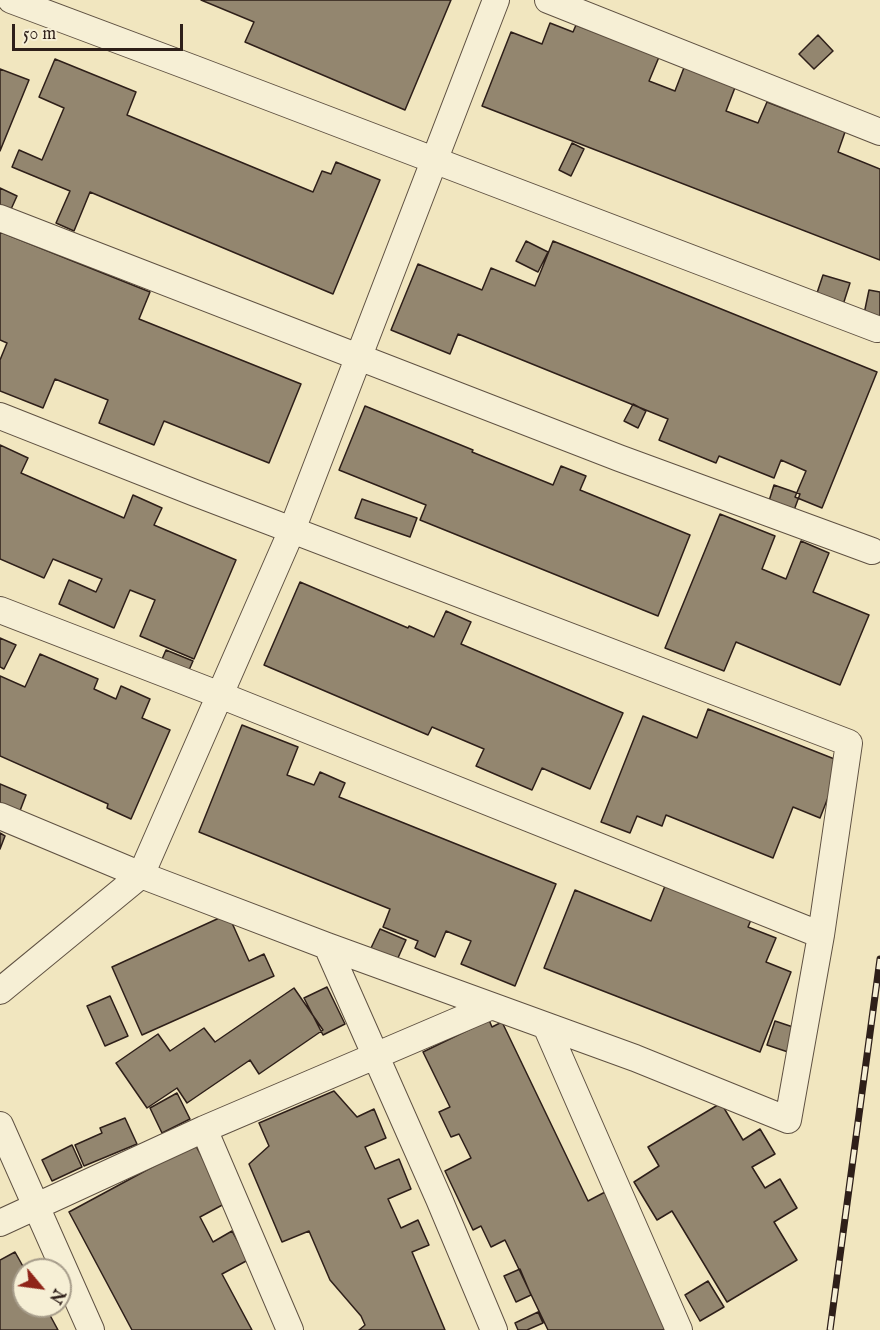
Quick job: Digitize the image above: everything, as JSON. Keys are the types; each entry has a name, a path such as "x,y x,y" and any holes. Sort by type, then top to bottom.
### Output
{"street":[{"path":"12,0 877,329"},
{"path":"2,987 141,875 292,531 496,0"},
{"path":"548,0 880,132"},
{"path":"0,218 619,458 872,551"},
{"path":"0,416 292,531 849,743 821,935 788,1120 635,1058 327,946 141,875 0,816"},
{"path":"0,610 220,695 821,935"},
{"path":"327,946 439,1199 494,1330"},
{"path":"0,1222 204,1129 492,1006"},
{"path":"546,1026 679,1330"},
{"path":"0,1125 92,1330"},
{"path":"204,1129 290,1330"}],"building":[{"path":"201,0 451,0 405,110 245,42 254,22"},
{"path":"550,23 573,32 576,25 659,57 649,81 675,91 685,65 736,85 726,111 758,123 767,102 845,132 838,152 880,169 880,260 482,106 511,32 542,44"},
{"path":"818,35 833,51 814,69 799,54"},
{"path":"55,59 136,92 127,115 313,192 322,171 331,174 336,162 380,180 333,294 90,192 74,231 56,223 70,191 12,167 19,150 42,160 64,108 39,97"},
{"path":"0,69 29,80 0,151"},
{"path":"572,143 584,149 571,176 559,170"},
{"path":"0,188 17,196 7,218 0,215"},
{"path":"0,232 150,292 139,319 301,384 269,463 164,421 154,445 99,423 108,400 55,379 43,408 0,391 0,360 7,343 0,340"},
{"path":"526,241 548,252 538,272 516,261"},
{"path":"553,241 877,372 822,508 795,497 806,471 781,460 774,478 719,456 716,463 659,440 668,419 458,334 450,354 391,330 418,264 482,290 491,268 535,286"},
{"path":"823,275 850,283 842,308 815,299"},
{"path":"869,290 880,292 880,317 864,314"},
{"path":"633,404 646,411 638,428 624,421"},
{"path":"365,406 553,485 561,466 586,476 580,490 690,535 658,616 420,520 426,505 339,470"},
{"path":"0,445 28,458 21,473 124,518 133,495 162,508 154,525 236,560 194,659 140,636 155,600 130,590 114,628 59,604 69,580 96,592 102,579 53,559 44,578 0,559"},
{"path":"774,485 800,494 793,513 768,504"},
{"path":"362,499 417,518 410,537 355,518"},
{"path":"720,514 775,536 762,569 786,579 801,541 829,553 813,592 869,615 840,685 736,642 724,671 665,648"},
{"path":"300,582 434,637 446,611 471,622 461,644 623,713 590,789 542,768 532,790 476,766 484,749 432,727 428,735 264,665"},
{"path":"0,638 16,645 4,669 0,667"},
{"path":"166,650 193,661 186,677 159,666"},
{"path":"40,654 98,679 94,689 116,699 121,686 150,699 142,718 170,730 131,819 107,808 108,804 0,756 0,676 25,687"},
{"path":"708,709 842,762 820,818 793,807 773,858 666,815 662,826 637,816 630,833 601,822 643,716 697,738"},
{"path":"242,725 298,747 287,775 314,785 320,772 345,783 339,797 556,884 515,986 461,964 471,941 446,931 435,957 415,948 418,941 383,927 390,909 199,832"},
{"path":"0,784 26,795 18,816 0,809"},
{"path":"0,833 5,836 0,849"},
{"path":"667,881 753,915 748,927 776,938 766,962 791,972 760,1052 544,968 575,890 651,921"},
{"path":"228,914 249,961 264,954 274,976 142,1035 112,967"},
{"path":"380,929 406,940 397,960 371,948"},
{"path":"327,987 345,1024 323,1035 304,998"},
{"path":"294,988 323,1030 259,1074 250,1060 187,1103 177,1088 147,1108 116,1063 158,1034 170,1051 204,1028 215,1042"},
{"path":"110,996 128,1036 105,1046 87,1006"},
{"path":"489,1020 492,1027 502,1022 588,1201 607,1191 672,1326 663,1330 548,1330 505,1240 491,1247 481,1226 473,1230 445,1171 471,1158 459,1134 451,1137 439,1112 450,1107 423,1052"},
{"path":"775,1021 799,1029 791,1053 767,1045"},
{"path":"334,1091 357,1117 374,1109 386,1138 365,1147 375,1169 399,1159 411,1189 388,1199 401,1228 418,1220 429,1245 412,1252 445,1330 359,1330 365,1325 361,1316 330,1280 309,1231 282,1242 249,1164 269,1146 259,1123"},
{"path":"177,1093 190,1119 162,1133 150,1108"},
{"path":"721,1103 743,1140 760,1129 775,1154 752,1167 765,1188 780,1179 797,1208 774,1222 797,1260 727,1302 672,1211 657,1220 634,1182 659,1166 648,1147"},
{"path":"125,1118 137,1144 84,1166 75,1145 102,1133 100,1128"},
{"path":"195,1144 226,1203 200,1217 213,1242 232,1231 248,1260 222,1274 252,1330 132,1330 69,1212"},
{"path":"72,1145 82,1167 52,1181 42,1160"},
{"path":"15,1252 18,1258 12,1258 12,1318 52,1318 58,1330 0,1330 0,1260"},
{"path":"520,1269 531,1295 516,1302 504,1276"},
{"path":"708,1281 724,1307 700,1321 685,1295"},
{"path":"538,1312 543,1323 527,1330 518,1330 515,1323"}],"railway":[{"path":"830,1330 880,959"}]}
